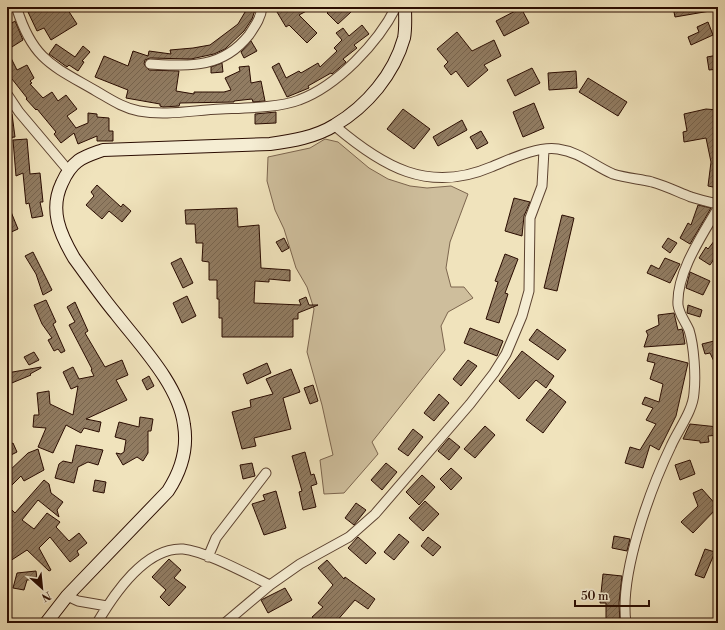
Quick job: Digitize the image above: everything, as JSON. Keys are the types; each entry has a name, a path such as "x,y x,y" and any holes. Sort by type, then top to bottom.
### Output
{"street":[{"path":"150,64 191,65 220,59 246,38 257,24 262,7"},
{"path":"17,9 21,22 35,48 44,59 59,70 126,107 139,111 170,112 272,106 298,101 313,94 340,74 355,60 382,30 396,7"},
{"path":"46,623 67,596 168,491 183,460 185,440 180,406 167,382 74,258 62,238 56,219 56,201 68,170 78,160 103,150 270,144 295,140 335,126 368,98 382,82 397,60 404,36 406,7"},
{"path":"7,94 19,112 68,170"},
{"path":"335,126 360,147 385,163 400,170 428,176 461,177 475,174 517,157 544,150 556,149 579,155 613,174 651,182 698,200 718,204"},
{"path":"225,623 270,585 300,564 349,537 376,514 470,404 506,354 522,316 529,291 530,218 542,186 544,150"},
{"path":"626,623 625,613 627,587 638,533 655,485 694,394 692,351 688,329 678,304 680,289 684,272 718,208"},
{"path":"208,557 216,538 266,473"},
{"path":"97,623 107,606 134,572 155,556 171,550 184,549 208,557 270,585"},
{"path":"67,596 78,601 107,606"}],"shaded area":[{"path":"325,139 338,142 369,168 388,179 410,186 427,188 451,186 468,194 450,242 446,268 451,287 464,287 473,298 448,312 441,326 445,350 372,442 378,454 344,493 324,494 320,460 333,455 322,405 307,352 314,309 307,287 296,268 284,229 275,210 267,181 268,157 310,148"}],"building":[{"path":"39,7 66,7 77,24 51,40 44,28 37,31 28,12"},
{"path":"248,7 256,7 252,19 244,31 225,49 214,54 191,59 150,58 145,60 144,64 149,70 179,71 176,91 194,94 194,92 224,92 231,90 225,78 240,71 239,67 249,66 251,83 261,81 265,101 253,102 252,99 234,102 180,103 179,106 163,107 160,106 160,104 126,98 128,90 95,77 104,56 128,66 133,51 148,56 149,51 171,54 170,50 210,45 238,24"},
{"path":"274,7 314,7 299,15 317,33 307,43 289,25 286,27"},
{"path":"333,7 347,7 351,12 338,24 327,13"},
{"path":"673,7 709,7 710,11 675,17"},
{"path":"521,8 529,23 504,36 496,21"},
{"path":"15,21 23,40 7,50 7,26"},
{"path":"708,22 713,35 691,45 688,37 699,32 697,27"},
{"path":"362,25 369,34 354,45 357,48 343,59 346,62 332,74 331,73 308,86 309,88 287,97 272,67 279,63 286,78 299,71 301,73 318,63 320,67 337,51 334,48 342,40 336,33 343,28 349,36"},
{"path":"457,32 472,51 494,40 501,56 484,65 488,70 468,87 456,71 451,75 444,66 448,62 437,49"},
{"path":"251,41 257,51 244,58 241,52"},
{"path":"56,44 75,57 83,46 90,52 82,61 84,62 78,71 69,65 67,67 49,54"},
{"path":"7,50 17,70 27,65 34,78 30,81 32,83 30,84 43,98 52,92 58,101 66,95 77,109 67,116 76,128 88,123 88,113 97,114 97,117 109,118 109,131 113,131 113,141 97,141 97,136 78,144 74,133 61,143 54,134 56,132 37,109 36,110 26,99 27,98 8,74"},
{"path":"718,55 718,69 709,70 707,57"},
{"path":"222,63 223,72 211,73 211,67"},
{"path":"532,68 540,83 515,96 507,80"},
{"path":"576,71 577,88 549,90 548,73"},
{"path":"588,78 627,102 618,116 579,92"},
{"path":"534,103 544,128 523,137 513,112"},
{"path":"403,109 430,129 414,149 387,129"},
{"path":"706,109 718,110 718,188 708,186 711,162 706,138 684,142 683,132 687,131 684,114"},
{"path":"276,112 276,123 255,124 255,114"},
{"path":"7,114 12,114 15,137 7,138"},
{"path":"462,120 467,130 438,146 433,137"},
{"path":"481,131 488,143 477,149 470,137"},
{"path":"27,139 30,174 40,173 43,202 40,202 43,216 32,218 29,203 26,204 23,173 16,176 13,140"},
{"path":"97,185 121,207 123,204 131,211 122,222 109,211 102,219 86,205 94,196 91,192"},
{"path":"514,198 530,202 524,216 522,236 505,231"},
{"path":"7,202 18,229 9,233 7,229"},
{"path":"698,205 711,208 690,244 680,238 688,223 691,225"},
{"path":"237,208 238,227 259,225 261,268 290,270 290,281 269,279 269,282 255,281 254,303 301,305 299,300 306,297 309,305 318,305 298,313 298,319 293,319 293,337 222,337 222,318 219,318 219,299 217,299 217,280 209,280 209,262 202,261 203,243 196,243 195,224 186,224 185,210"},
{"path":"562,215 574,218 557,291 544,288"},
{"path":"718,236 718,253 710,265 699,258 706,247 708,249"},
{"path":"284,238 289,248 282,252 276,242"},
{"path":"668,238 677,243 670,253 662,247"},
{"path":"33,252 52,290 43,295 36,274 25,256"},
{"path":"505,254 518,259 505,293 508,294 499,323 486,319 498,282 495,281"},
{"path":"181,258 193,283 183,288 171,263"},
{"path":"665,258 680,264 670,283 647,273 651,265 659,269"},
{"path":"690,272 710,281 703,295 686,288"},
{"path":"187,296 196,316 182,323 173,303"},
{"path":"46,300 56,322 53,324 65,351 61,353 58,349 54,351 48,340 52,338 42,324 34,305"},
{"path":"75,302 88,331 85,333 105,367 122,360 128,375 116,380 127,400 86,419 101,422 99,432 84,428 81,433 66,425 53,453 38,447 46,428 33,427 34,415 39,415 37,393 49,391 50,404 73,415 78,386 71,389 63,372 73,367 79,379 94,376 91,370 92,369 69,325 75,322 67,307"},
{"path":"688,305 702,310 700,317 687,313"},
{"path":"674,313 678,330 682,329 685,344 644,347 648,335 646,331 659,325 658,315"},
{"path":"470,328 503,341 497,356 464,343"},
{"path":"537,329 566,350 558,360 529,340"},
{"path":"718,340 718,370 710,353 705,354 702,344"},
{"path":"522,351 554,376 546,388 536,380 519,399 499,381"},
{"path":"34,352 39,360 29,365 24,357"},
{"path":"649,353 688,363 676,416 659,450 650,445 643,468 625,463 630,447 640,450 656,424 646,420 653,408 642,404 645,397 659,402 663,384 650,379 655,363 647,361"},
{"path":"468,360 477,366 461,386 453,379"},
{"path":"267,363 271,373 247,384 243,374"},
{"path":"41,367 30,374 31,375 7,385 7,373"},
{"path":"291,369 300,392 283,398 291,429 254,438 256,446 242,449 232,412 251,407 250,400 273,394 266,379"},
{"path":"149,376 154,386 147,390 142,380"},
{"path":"313,385 318,401 310,404 304,388"},
{"path":"550,389 566,402 543,433 526,420"},
{"path":"439,394 449,403 434,421 424,413"},
{"path":"140,417 153,419 151,431 148,431 148,453 143,461 137,457 123,465 116,453 121,454 124,452 126,440 115,437 119,422 139,427"},
{"path":"690,424 718,427 718,435 708,436 709,442 700,443 700,441 683,439"},
{"path":"485,426 495,435 475,458 464,449"},
{"path":"413,429 423,437 408,456 398,449"},
{"path":"449,438 460,447 449,460 438,451"},
{"path":"13,443 17,452 7,457 7,446"},
{"path":"76,445 103,450 98,465 88,462 78,467 74,483 55,478 59,464 63,461 72,463"},
{"path":"38,449 44,470 24,481 21,476 7,490 7,473 28,453"},
{"path":"305,452 311,475 314,474 317,484 311,486 316,507 303,510 299,492 302,491 292,456"},
{"path":"690,460 695,474 680,480 675,465"},
{"path":"252,463 255,476 243,479 240,465"},
{"path":"386,463 397,472 382,490 371,480"},
{"path":"451,468 462,478 451,490 440,479"},
{"path":"422,475 435,487 419,505 406,492"},
{"path":"44,480 49,484 51,493 63,502 57,510 59,517 38,500 22,520 34,529 47,513 60,522 56,527 69,541 79,533 87,543 77,551 79,555 70,562 50,537 39,548 51,570 49,571 27,550 7,563 7,505 15,513"},
{"path":"95,480 106,482 104,493 93,491"},
{"path":"702,489 718,507 693,533 681,522 698,506 693,493"},
{"path":"276,491 286,528 264,535 252,504 265,500 263,495"},
{"path":"425,501 439,514 423,531 409,518"},
{"path":"356,503 366,510 354,525 345,518"},
{"path":"399,534 409,542 394,560 384,552"},
{"path":"614,536 630,539 627,551 612,548"},
{"path":"358,537 376,553 366,564 348,548"},
{"path":"428,537 441,547 433,556 421,546"},
{"path":"705,549 715,552 704,578 695,575"},
{"path":"169,559 181,570 174,578 186,587 169,606 160,597 166,590 152,577"},
{"path":"327,560 344,579 345,577 375,599 368,609 355,600 335,623 317,623 312,617 323,607 318,603 333,585 318,568"},
{"path":"36,571 37,579 27,580 24,590 13,588 17,573"},
{"path":"603,574 622,576 619,603 620,623 606,623 606,603 600,603"},
{"path":"285,588 292,600 268,613 261,600"}]}
